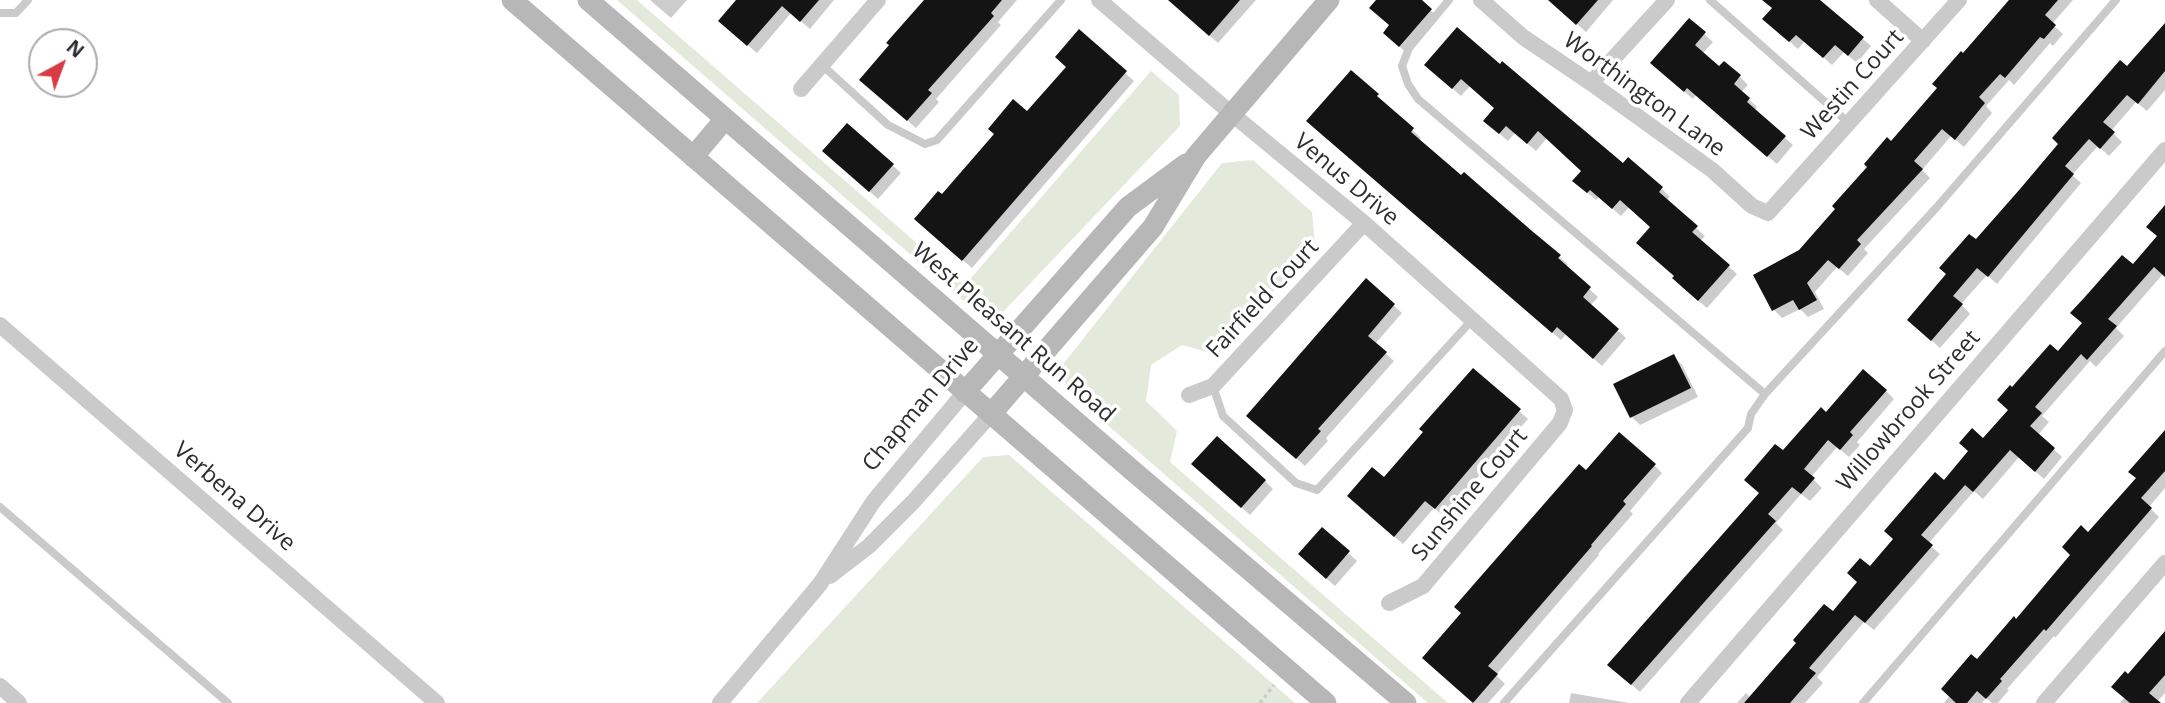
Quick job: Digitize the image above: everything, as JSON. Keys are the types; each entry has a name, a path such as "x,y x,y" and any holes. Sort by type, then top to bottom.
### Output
{"main road":[{"path":"512,0 1326,703"},
{"name":"West Pleasant Run Road","path":"588,0 1406,703"},
{"name":"Chapman Drive","path":"991,414 1153,227 1196,156 1329,0"},
{"path":"693,157 725,119"},
{"name":"Chapman Drive","path":"965,392 1128,207 1196,156"}],"street":[{"path":"801,89 878,0"},
{"name":"Venus Drive","path":"1099,0 1231,114 1364,223 1561,399"},
{"path":"1591,83 1667,0"},
{"path":"1877,0 1923,41"},
{"name":"Westin Court","path":"1780,200 1959,0"},
{"name":"Worthington Lane","path":"1492,4 1523,37 1712,170 1752,206 1768,213 1780,200"},
{"name":"Willowbrook Street","path":"1688,703 2165,149"},
{"name":"Fairfield Court","path":"1189,395 1213,386 1364,223"},
{"name":"Verbena Drive","path":"0,325 437,703"},
{"name":"Chapman Drive","path":"720,703 820,584 873,502 965,392"},
{"name":"Sunshine Court","path":"1389,603 1423,586 1560,423 1565,411 1561,399"},
{"name":"Chapman Drive","path":"820,584 869,546 913,502 991,414"},
{"path":"2044,703 2165,563"},
{"path":"0,686 19,703"}],"lane":[{"path":"0,13 16,13 28,0"},
{"path":"822,65 888,125 925,144 937,140 1061,0"},
{"path":"1449,0 1409,48 1402,66 1408,84 1418,99 1765,394"},
{"path":"1710,0 1849,123"},
{"path":"1504,703 1748,428 1751,414 1765,394 1936,208 2116,0"},
{"path":"1213,386 1223,416 1296,483 1317,490 1472,320"},
{"path":"1863,703 2165,351"},
{"path":"0,507 228,703"}],"shaded area":[{"path":"617,0 637,0 965,285 1151,71 1179,95 1180,126 1003,312 979,314"},
{"path":"1253,160 1312,212 1315,243 1218,355 1182,345 1151,365 1146,401 1177,431 1170,462 1448,703 1428,703 1066,389 1064,363 1222,163"},
{"path":"1009,455 1295,703 757,703 983,457"}],"building":[{"path":"736,0 819,0 800,22 782,6 747,46 718,21"},
{"path":"924,0 1002,0 991,13 994,16 928,90 932,93 907,121 859,80 889,45 886,43"},
{"path":"1168,0 1240,0 1209,36"},
{"path":"1376,0 1422,0 1432,9 1399,47 1383,33 1389,25 1369,8"},
{"path":"1548,0 1598,0 1576,25"},
{"path":"1762,0 1820,0 1864,37 1848,56 1835,45 1823,58 1796,35 1789,42 1762,19 1772,8"},
{"path":"2009,0 2058,0 2045,15 2056,25 2044,39 2040,37 2005,78 2000,74 1979,97 1985,103 1955,140 1942,129 1914,161 1923,169 1857,240 1861,244 1839,269 1828,260 1807,283 1817,300 1799,310 1793,300 1772,311 1753,275 1799,250 1835,209 1832,206 1867,167 1864,164 1887,137 1891,141 1937,88 1932,84"},
{"path":"1689,18 1706,32 1695,45 1719,66 1724,61 1741,75 1734,84 1750,98 1747,102 1786,136 1767,157 1687,88 1684,92 1650,63"},
{"path":"2165,23 2165,71 2138,104 2127,95 2103,122 2115,132 2100,149 2089,139 2065,166 2074,174 1988,277 1977,268 1953,296 1963,304 1931,341 1907,320 1946,274 1939,268 1969,234 1976,239 2020,189 2058,144 2052,138 2120,60 2127,66"},
{"path":"1457,27 1500,64 1502,61 1623,163 1628,157 1663,187 1659,192 1698,226 1692,232 1730,265 1698,301 1636,243 1650,227 1620,200 1612,209 1590,190 1587,193 1572,181 1581,171 1538,131 1527,144 1506,126 1499,134 1483,121 1494,108 1461,79 1452,89 1424,65"},
{"path":"1079,29 1127,71 962,261 914,219 938,191 942,194 994,134 988,129 1013,99 1027,111 1066,67 1055,57"},
{"path":"1351,70 1414,128 1411,132 1461,175 1464,172 1561,255 1558,258 1591,287 1583,297 1619,329 1593,359 1557,327 1552,333 1306,121"},
{"path":"847,123 894,164 869,192 822,151"},
{"path":"2165,205 2165,277 2154,267 2108,319 2117,326 2087,360 2081,354 2035,407 2042,413 2030,426 2055,448 2035,472 2010,450 1973,492 1965,485 1921,535 1933,545 1865,623 1855,615 1809,668 1816,673 1790,703 1744,703 1796,643 1793,640 1824,604 1833,611 1857,582 1847,573 1860,558 1870,566 1893,539 1884,531 1935,472 1944,480 1968,451 1959,443 1972,428 1983,438 2008,410 1997,400 2010,385 2012,387 2050,344 2058,351 2082,323 2070,313 2122,255 2133,264 2157,236 2146,227"},
{"path":"1366,278 1395,304 1368,336 1387,352 1318,429 1321,431 1296,459 1246,416"},
{"path":"1674,354 1691,388 1630,418 1613,384"},
{"path":"1473,368 1521,409 1435,509 1425,501 1394,537 1347,496 1372,467 1384,477 1423,432 1419,429"},
{"path":"1863,369 1887,390 1850,432 1853,435 1840,450 1828,440 1804,469 1815,478 1801,494 1792,487 1768,514 1776,521 1631,685 1607,665 1759,493 1744,480 1775,444 1783,450 1821,407 1826,412"},
{"path":"2165,430 2165,471 2141,498 2152,508 2046,631 2044,629 2000,679 2002,681 1986,699 1977,691 1967,703 1956,703 1941,689 1971,654 1977,659 2014,616 2016,619 2070,555 2062,547 2081,525 2088,532 2136,478 2128,472"},
{"path":"1619,432 1656,464 1623,501 1626,504 1592,546 1488,666 1498,674 1473,703 1422,658 1461,613 1454,607 1579,464 1586,470"},
{"path":"1217,436 1266,480 1241,508 1191,464"},
{"path":"1322,527 1350,551 1326,579 1298,554"},
{"path":"2165,631 2165,675 2149,693 2161,703 2130,703 2111,687 2125,671 2128,674"}]}
